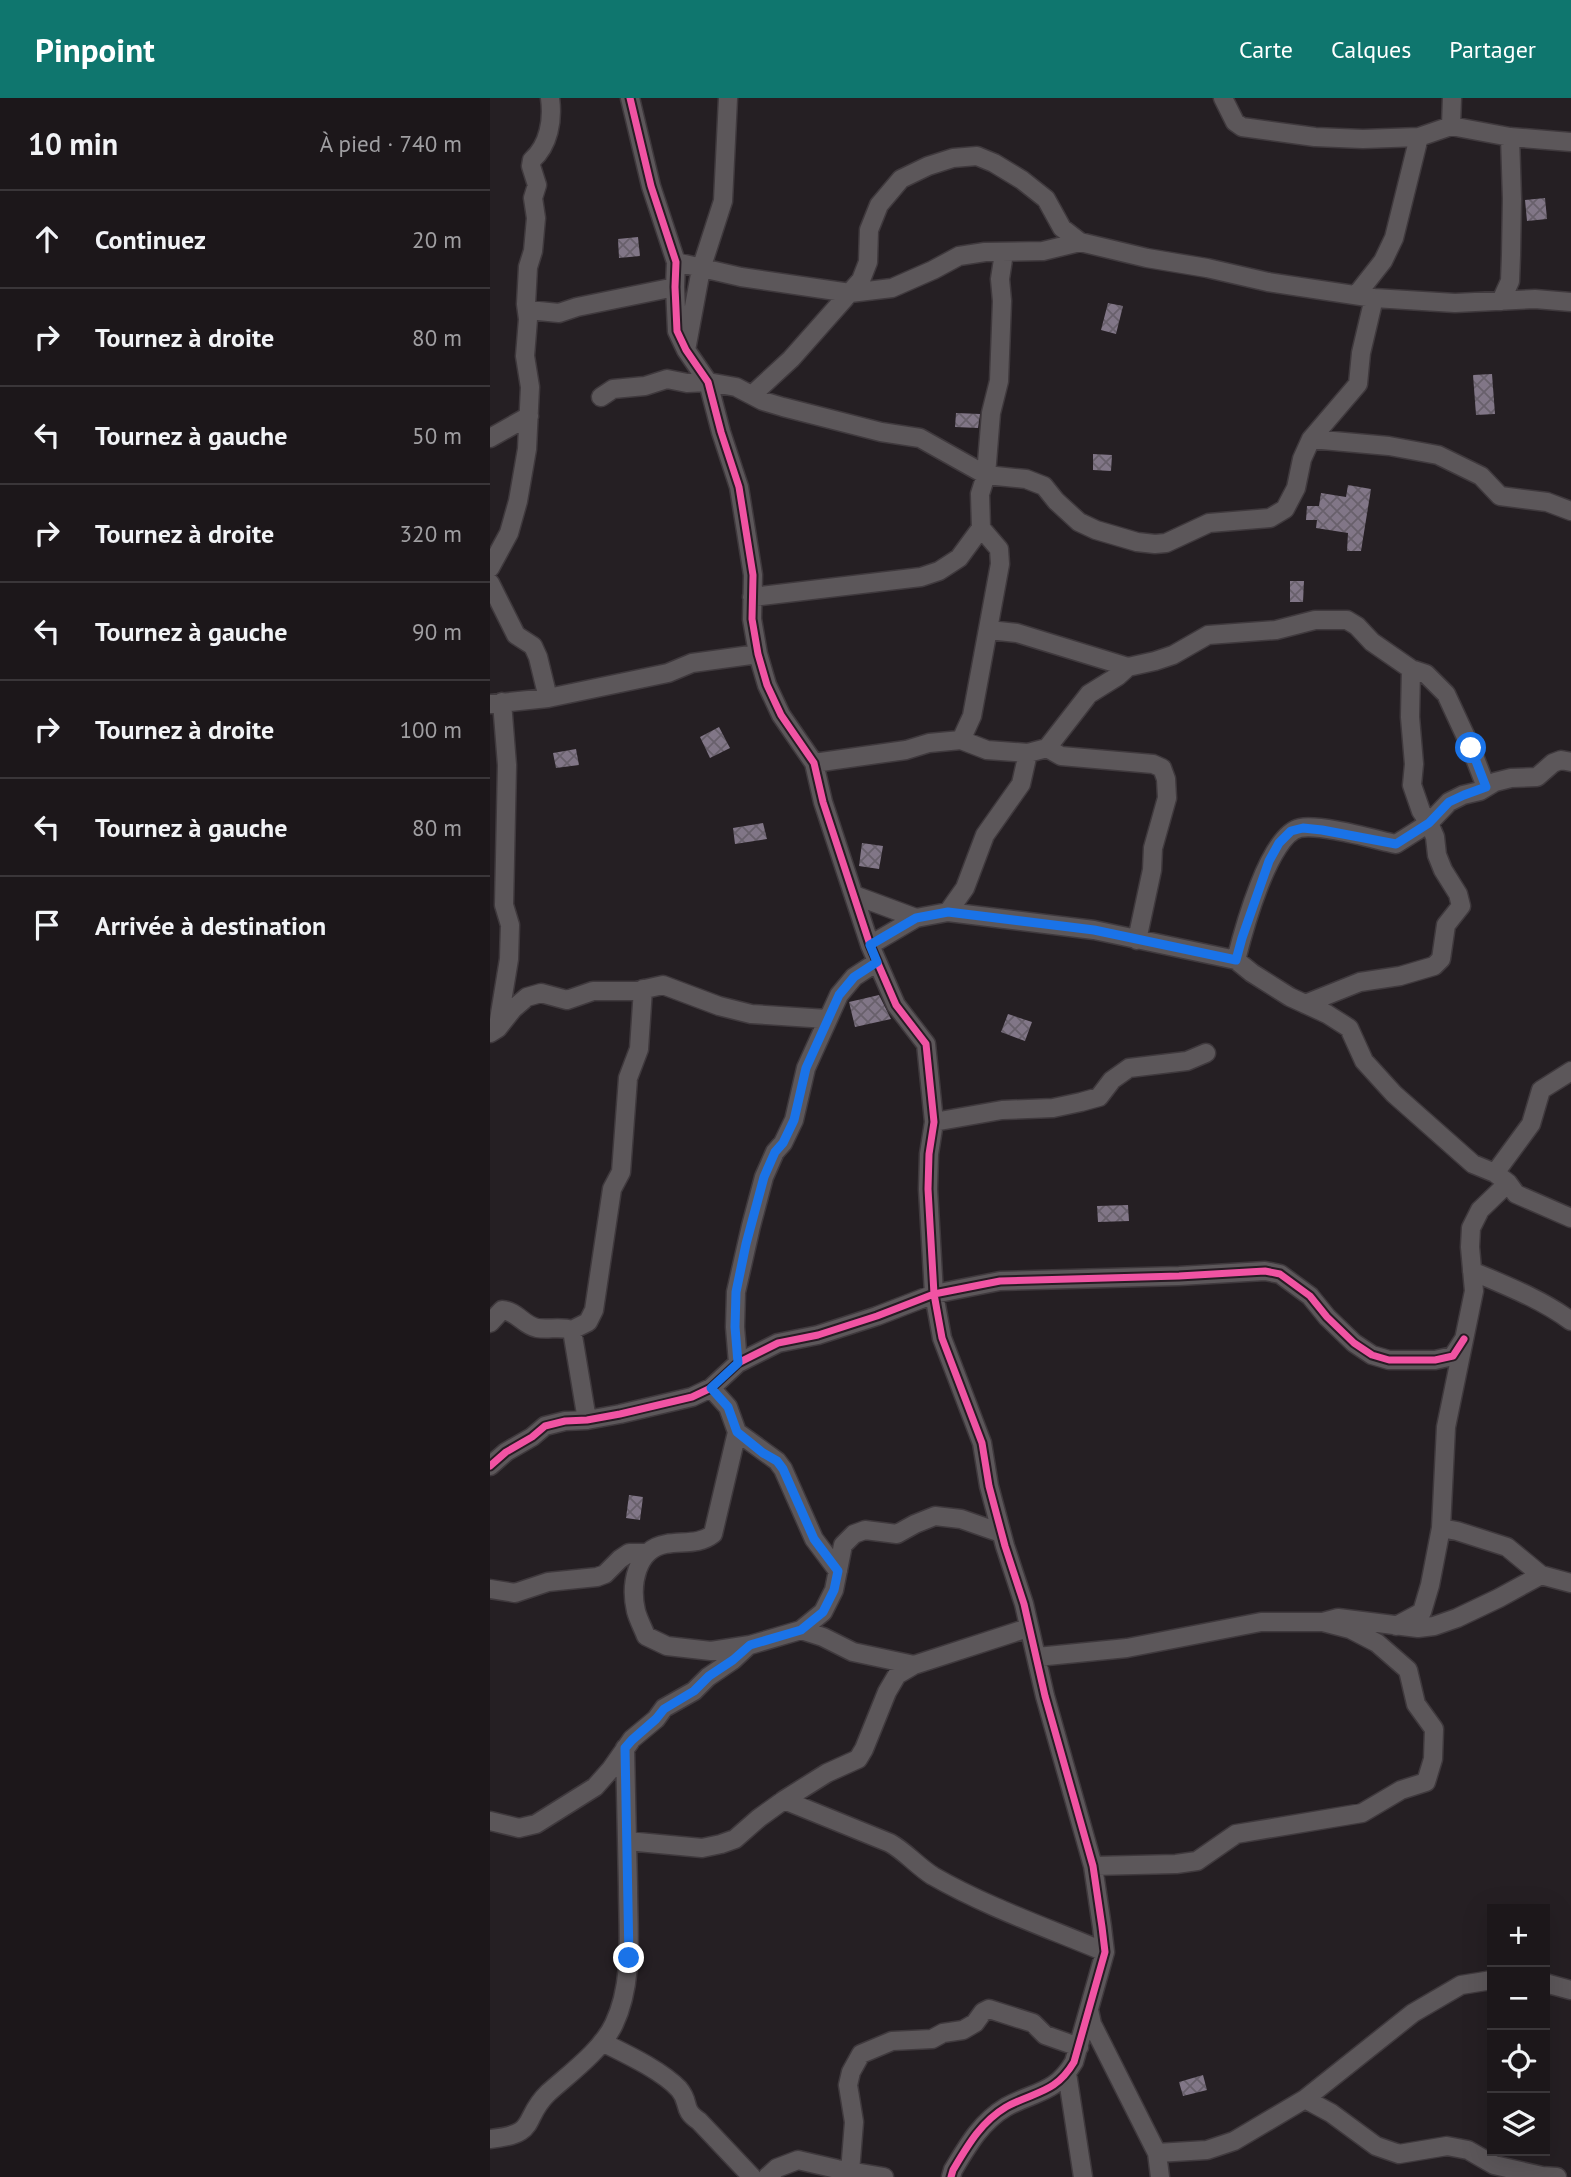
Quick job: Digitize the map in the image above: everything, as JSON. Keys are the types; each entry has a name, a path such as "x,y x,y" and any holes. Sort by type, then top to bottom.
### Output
{"street":[{"path":"490,568 509,533 527,449 530,387 526,356 528,267 533,251 536,218 533,198 537,185 531,166 532,160 547,140 550,98"},
{"path":"631,98 651,186 676,262 677,331 686,350 708,382 739,487 753,575 752,619 767,685 781,715 814,763 823,802 873,953 896,1005 926,1044 933,1122 928,1189 934,1294 942,1338 982,1443 1001,1533 1024,1604 1045,1696 1093,1866 1105,1952 1074,2062 1056,2085 1006,2107 979,2129 947,2175"},
{"path":"686,350 701,269 723,201 728,98"},
{"path":"1223,98 1235,122 1242,127 1363,139 1419,137 1451,126 1510,137 1571,142"},
{"path":"1451,126 1452,98"},
{"path":"601,397 620,387 645,386 667,379 736,387 763,401 881,432 920,438 986,475 1026,479 1044,486 1079,522 1136,542 1167,543 1209,523 1270,518 1285,509 1296,488 1302,459 1311,439 1358,384 1365,296 1394,238 1419,137"},
{"path":"1501,301 1510,281 1510,137"},
{"path":"752,395 791,359 861,280 868,262 869,230 880,205 901,179 953,158 977,156 1022,180 1046,199 1062,228 1080,242 1147,258 1268,282 1365,296 1455,303 1535,299 1571,302"},
{"path":"676,262 764,281 850,293 892,288 959,256 985,252 1043,251 1080,242"},
{"path":"752,597 921,577 939,571 959,558 981,528 980,495 986,475 991,412 999,381 1002,301 1000,279 1004,253"},
{"path":"527,310 559,313 675,287"},
{"path":"490,438 529,416"},
{"path":"1311,439 1390,446 1438,455 1480,476 1500,496 1547,502 1571,511"},
{"path":"961,740 972,716 1000,564 999,549 981,528"},
{"path":"490,583 516,635 533,646 548,698"},
{"path":"989,629 1017,632 1128,667 1155,662 1208,635 1276,629 1315,620 1347,620 1410,670 1426,674 1446,694 1486,787"},
{"path":"494,1031 509,959 510,925 497,905 507,765 496,703 548,698 668,673 692,663 758,654"},
{"path":"814,763 961,740 987,750 1028,753 1047,748 1089,694 1128,667"},
{"path":"1306,1004 1360,982 1422,971 1434,965 1441,959 1446,925 1461,906 1458,894 1446,878 1439,861 1435,837 1421,811 1412,785 1414,764 1410,670"},
{"path":"1047,748 1061,756 1153,764 1162,768 1166,779 1167,798 1153,848 1152,870 1137,940"},
{"path":"948,912 965,888 985,835 1021,784 1028,753"},
{"path":"1236,960 1269,861 1279,843 1291,831 1303,828 1322,830 1396,844 1429,823 1449,802 1495,782 1537,776 1553,762 1571,762"},
{"path":"854,895 916,918"},
{"path":"738,1363 736,1292 751,1226 764,1177 794,1120 806,1068 827,1019 839,995 873,953 916,918 948,912 1094,930 1236,960 1290,997 1327,1014 1349,1028 1364,1061 1394,1094 1474,1164 1501,1178 1516,1194 1571,1218"},
{"path":"494,1031 527,997 541,993 567,1000 593,992 663,985 719,1006 751,1014 827,1019"},
{"path":"572,1331 588,1321 594,1310 612,1189 621,1172 628,1078 639,1049 643,989"},
{"path":"933,1122 1002,1110 1053,1108 1081,1102 1099,1097 1112,1080 1129,1068 1187,1061 1206,1054"},
{"path":"1396,1626 1422,1612 1441,1528 1446,1427 1474,1291 1471,1228 1531,1124 1541,1090 1571,1071"},
{"path":"490,1466 545,1426 660,1406 692,1397 711,1388 738,1363 778,1343 818,1335 934,1294 1000,1281 1179,1276 1265,1270 1280,1274 1310,1296 1327,1317 1372,1356 1389,1360 1435,1360 1453,1356 1464,1339"},
{"path":"1472,1271 1521,1292 1571,1321"},
{"path":"490,1322 502,1310 511,1311 537,1328 565,1328 572,1331"},
{"path":"572,1331 587,1420"},
{"path":"711,1388 728,1407 737,1432 777,1461 783,1469 814,1539 838,1571"},
{"path":"737,1432 713,1534 705,1540 664,1544 641,1559 635,1582 636,1609 646,1636 667,1646 711,1651 750,1645 801,1630 823,1612 834,1590 843,1545 854,1534 865,1530 897,1534 935,1516 961,1519 1001,1533"},
{"path":"1441,1528 1507,1547 1541,1575 1571,1583"},
{"path":"490,1589 515,1593 548,1582 597,1577 605,1574 629,1553 647,1553"},
{"path":"1323,1622 1352,1618 1396,1626 1434,1626 1457,1618 1541,1575"},
{"path":"1037,1657 1127,1648 1261,1622 1323,1622 1350,1629 1377,1643 1408,1670 1416,1704 1434,1729 1433,1759 1426,1782 1401,1790 1362,1813 1236,1834 1197,1861 1093,1866"},
{"path":"627,1841 702,1848 735,1839 784,1800 827,1773 858,1759 897,1675 914,1665 1028,1628"},
{"path":"801,1630 823,1637 853,1652 914,1665"},
{"path":"490,1821 519,1828 536,1824 594,1787 632,1740 664,1709 694,1691 750,1645"},
{"path":"490,2139 522,2132 530,2123 541,2101 602,2042 614,2025 624,1997 629,1958 625,1748"},
{"path":"784,1800 890,1843 900,1848 931,1875 1105,1952"},
{"path":"1157,2153 1207,2150 1234,2141 1306,2099 1413,2013 1461,1984 1487,1981"},
{"path":"1550,1984 1571,1990"},
{"path":"850,2172 854,2122 848,2085 851,2072 861,2054 892,2041 932,2039 963,2031 989,2009 1033,2023 1045,2035 1079,2048"},
{"path":"1089,2010 1093,2024 1157,2153 1160,2177"},
{"path":"602,2042 673,2084 685,2098 690,2115 752,2177"},
{"path":"1068,2073 1083,2177"},
{"path":"1306,2099 1331,2113 1376,2146 1399,2154 1447,2146 1468,2150 1494,2165 1547,2177"},
{"path":"767,2177 786,2163 798,2160 884,2177"}],"building":[{"path":"1545,198 1547,219 1527,221 1525,200"},
{"path":"638,237 640,256 619,258 618,239"},
{"path":"1108,303 1123,306 1116,334 1101,330"},
{"path":"1492,374 1495,414 1476,415 1473,375"},
{"path":"956,413 980,414 978,428 955,427"},
{"path":"1093,454 1112,455 1111,471 1093,470"},
{"path":"1348,485 1371,489 1361,551 1347,551 1348,533 1316,528 1317,520 1306,520 1307,506 1319,506 1321,493 1346,497"},
{"path":"1290,581 1304,581 1303,602 1290,602"},
{"path":"719,727 730,748 710,758 700,737"},
{"path":"576,749 579,765 556,768 553,753"},
{"path":"763,823 767,839 735,844 733,828"},
{"path":"862,843 883,846 879,869 859,866"},
{"path":"879,995 891,1019 855,1027 849,1002"},
{"path":"1008,1014 1032,1022 1025,1041 1001,1032"},
{"path":"1128,1205 1129,1221 1098,1222 1097,1206"},
{"path":"629,1495 643,1497 640,1520 626,1518"},
{"path":"1203,2075 1207,2090 1183,2096 1179,2082"}],"cycle path":[{"path":"630,98 651,186 676,262 677,331 686,350 708,382 739,487 753,575 752,619 767,685 781,715 814,763 823,802 870,945 896,1005 926,1044 934,1122 929,1154 928,1189 934,1294 942,1338 982,1443 989,1486 1024,1604 1045,1696 1093,1866 1105,1952 1074,2062 1052,2086 1006,2107 989,2120 970,2143 951,2177"},
{"path":"490,1466 545,1426 620,1414 692,1397 711,1388 738,1363 778,1343 818,1335 934,1294 1000,1281 1265,1271 1280,1274 1310,1296 1354,1343 1372,1355 1389,1360 1435,1360 1453,1356 1464,1339"}],"route":[{"path":"629,1958 625,1748 664,1709 694,1691 750,1645 801,1630 823,1612 834,1590 838,1571 808,1528 783,1469 777,1461 737,1432 728,1407 711,1388 738,1363 736,1292 764,1177 794,1120 806,1068 839,995 854,977 877,962 870,945 916,918 948,912 1094,930 1236,960 1269,861 1279,843 1291,831 1303,828 1322,830 1396,844 1429,823 1449,802 1486,787 1471,748"}]}
